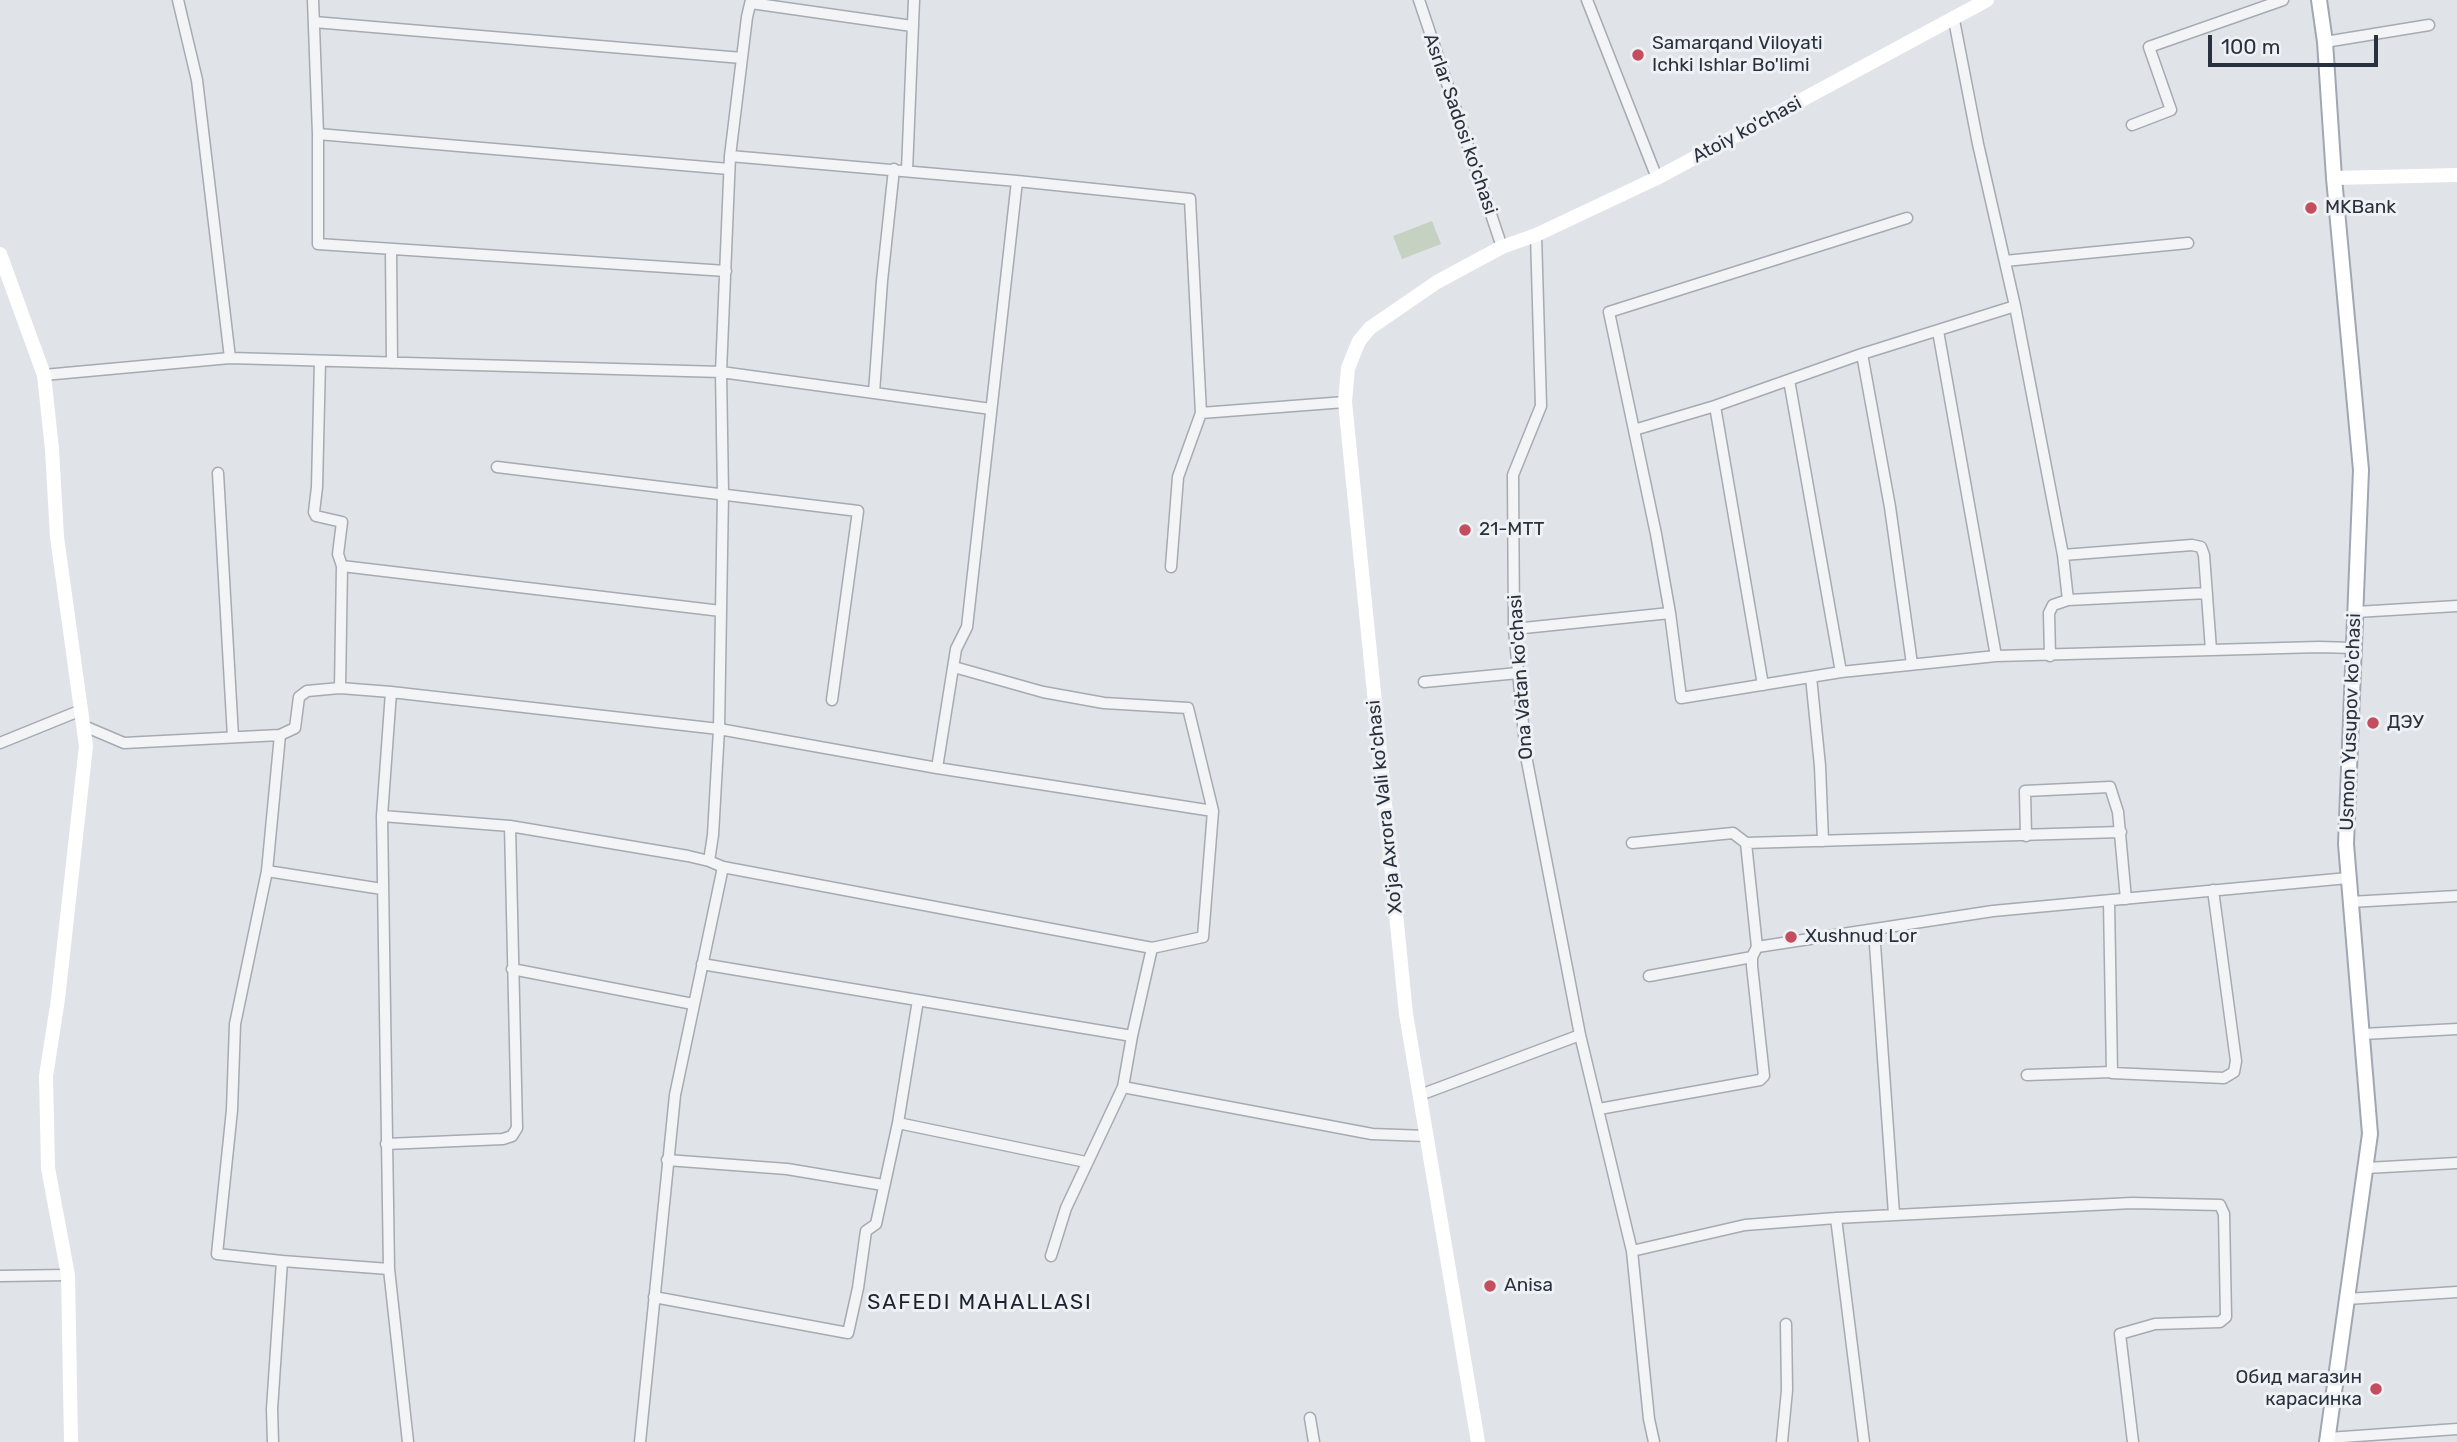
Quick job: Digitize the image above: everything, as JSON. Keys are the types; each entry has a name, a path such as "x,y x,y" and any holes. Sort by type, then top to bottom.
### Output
{"street":[{"path":"178,0 197,80 230,358"},
{"path":"313,0 318,134 318,244 726,271"},
{"path":"907,171 914,0"},
{"name":"Asrlar Sadosi ko'chasi","path":"1419,0 1502,247"},
{"path":"1587,0 1657,178"},
{"name":"Atoiy ko'chasi","path":"1502,247 1536,235 1657,178 1987,0"},
{"path":"2132,125 2171,110 2148,47 2283,0"},
{"name":"Usmon Yusupov ko'chasi","path":"2319,0 2325,42 2334,178 2361,470 2346,844 2370,1134 2328,1440"},
{"path":"709,861 719,729 722,372 729,169 751,2 912,26"},
{"path":"1954,20 1978,144 2015,306 2063,555 2068,600"},
{"path":"314,22 742,58"},
{"path":"2325,42 2429,25"},
{"path":"318,134 729,169"},
{"path":"730,156 894,169 1190,199 1201,413 1178,477 1171,567"},
{"path":"874,393 894,169"},
{"path":"2334,178 2457,175"},
{"path":"937,768 956,649 967,627 1017,181"},
{"path":"1907,218 1609,312 1670,614 1681,698 1841,672 1996,656 2354,648"},
{"name":"Ona Vatan ko'chasi","path":"1536,235 1541,406 1513,475 1514,629 1526,756 1580,1035 1632,1251 1649,1419 1654,1442"},
{"path":"2005,261 2188,243"},
{"name":"Xo'ja Axrora Vali ko'chasi","path":"1478,1442 1403,988 1345,402 1348,368 1359,341 1370,328 1437,282 1502,247"},
{"path":"391,249 392,363"},
{"path":"0,254 44,375 57,537 79,711 86,746 58,999 46,1076 48,1167 68,1275 71,1442"},
{"path":"1634,430 1715,406 1862,354 2015,306"},
{"path":"1938,331 1996,656"},
{"path":"1862,354 1890,508 1912,664"},
{"path":"44,375 230,358 722,372 991,409"},
{"path":"320,361 314,512 316,516 342,522 338,554 342,566 340,688"},
{"path":"1789,380 1841,672"},
{"path":"1201,413 1345,402"},
{"path":"1715,406 1763,685"},
{"path":"497,467 858,511 832,700"},
{"path":"218,473 233,737"},
{"path":"2063,555 2192,545 2201,547 2204,555 2211,650"},
{"path":"342,566 721,611"},
{"path":"2050,656 2049,612 2053,605 2068,600 2207,593"},
{"path":"2356,612 2457,606"},
{"path":"1514,629 1670,614"},
{"path":"382,816 510,826 709,861 723,867 1152,948 1203,937 1213,811 1188,708 1104,703 1043,692 954,667"},
{"path":"1424,682 1518,673"},
{"path":"1811,677 1820,766 1823,841"},
{"path":"83,726 124,743 280,735 295,728 302,693 340,688 719,729 937,768 1213,811"},
{"path":"391,692 382,816 386,1144 389,1269 408,1442"},
{"path":"0,743 79,711"},
{"path":"280,735 267,871 236,1024 232,1110 217,1254 389,1269"},
{"path":"2026,836 2025,791 2110,788 2117,805 2126,900"},
{"path":"386,1144 503,1139 512,1136 517,1128 510,826"},
{"path":"1632,843 1733,834 1746,843 2120,832"},
{"path":"1599,1109 1760,1080 1764,1076 1746,843"},
{"path":"640,1442 675,1095 723,867"},
{"path":"267,871 382,890"},
{"path":"1648,976 1755,952 1993,911 2348,878"},
{"path":"2027,1075 2112,1072 2224,1078 2234,1072 2236,1061 2213,890"},
{"path":"2350,902 2457,896"},
{"path":"2109,901 2112,1072"},
{"path":"1874,930 1894,1214"},
{"path":"1051,1256 1066,1208 1123,1087 1152,948"},
{"path":"702,964 1132,1036"},
{"path":"512,969 693,1004"},
{"path":"654,1297 848,1333 866,1231 877,1224 898,1123 918,1000"},
{"path":"2363,1034 2457,1029"},
{"path":"1420,1095 1580,1035"},
{"path":"1123,1087 1372,1134 1426,1136"},
{"path":"898,1123 1086,1163"},
{"path":"667,1160 787,1170 883,1185"},
{"path":"2366,1168 2457,1163"},
{"path":"1632,1251 1745,1225 1894,1214 2119,1204 2220,1205 2224,1214 2227,1317 2220,1322 2155,1324 2120,1334 2133,1442"},
{"path":"1836,1218 1864,1442"},
{"path":"273,1442 272,1409 282,1261"},
{"path":"0,1276 68,1275"},
{"path":"2347,1298 2457,1292"},
{"path":"1782,1442 1787,1390 1786,1324"},
{"path":"1310,1418 1314,1442"},
{"path":"2328,1440 2457,1429"}],"green space":[{"path":"1432,221 1441,244 1402,259 1393,236"}],"place":[{"name":"Samarqand Viloyati Ichki Ishlar Bo'limi","path":"1638,55"},
{"name":"MKBank","path":"2311,208"},
{"name":"21-MTT","path":"1465,530"},
{"name":"ДЭУ","path":"2373,723"},
{"name":"Xushnud Lor","path":"1791,937"},
{"name":"Anisa","path":"1490,1286"},
{"name":"Обид магазин карасинка","path":"2376,1389"}],"district":[{"name":"SAFEDI MAHALLASI","path":"980,1303"}]}
